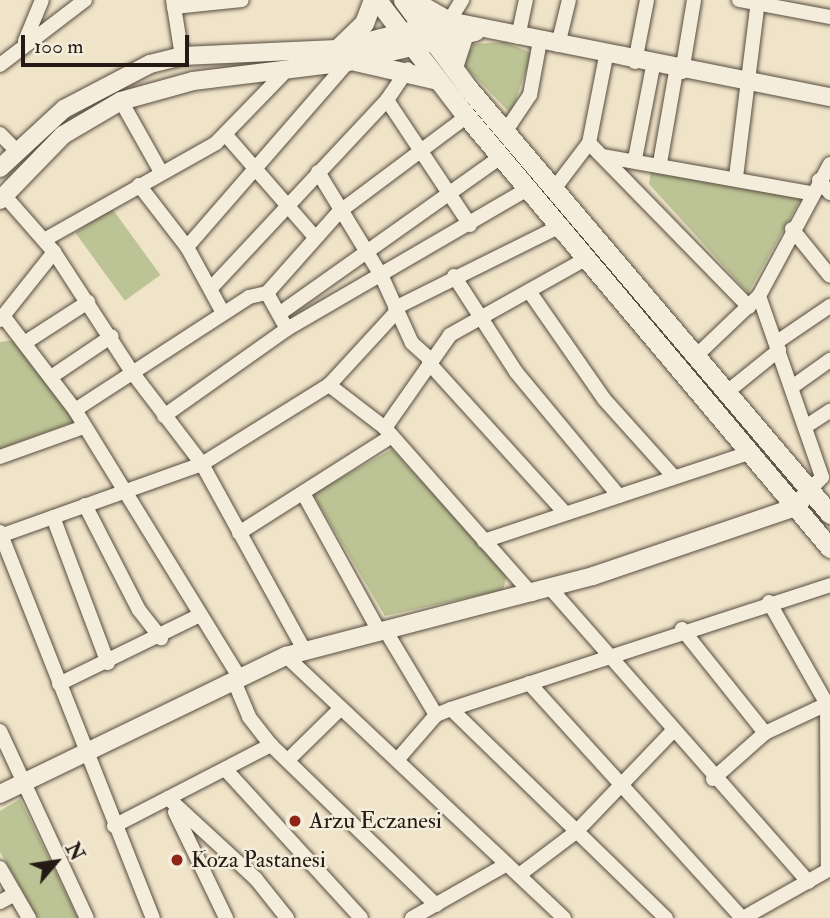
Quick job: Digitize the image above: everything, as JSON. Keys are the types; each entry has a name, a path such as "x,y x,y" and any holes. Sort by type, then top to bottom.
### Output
{"main road":[{"path":"446,74 347,57 375,0 412,47 446,74 505,132 727,392 821,479 830,514"},
{"path":"403,0 427,33 466,117 830,548"},
{"path":"412,0 449,21"},
{"path":"446,74 464,34"}],"street":[{"path":"24,43 42,0"},
{"path":"0,65 24,43 85,0"},
{"path":"182,56 174,4 242,0"},
{"path":"305,651 202,464 132,372 112,336 54,252 2,197 63,135 121,101 193,81 412,47 427,33 449,21 462,0"},
{"path":"518,37 526,0"},
{"path":"558,45 569,0"},
{"path":"635,159 644,64 646,0"},
{"path":"660,163 694,0"},
{"path":"739,0 830,17"},
{"path":"736,177 745,83 758,2"},
{"path":"449,21 679,72 830,97"},
{"path":"187,247 347,57 400,32 464,34 490,30"},
{"path":"505,132 530,95 540,41"},
{"path":"554,189 589,143 606,55"},
{"path":"0,168 15,149 103,84 182,56 347,57"},
{"path":"44,240 225,134 289,68"},
{"path":"212,287 387,100 408,69"},
{"path":"387,100 452,191 470,225"},
{"path":"121,101 161,172"},
{"path":"75,411 222,310 267,293 343,209 421,148 466,117"},
{"path":"0,134 15,149"},
{"path":"225,134 315,237"},
{"path":"0,794 286,656 551,589 796,507 821,479 778,346 754,302 589,143"},
{"path":"602,156 660,163 810,193"},
{"path":"279,314 500,157"},
{"path":"697,355 754,302 810,193 830,164"},
{"path":"318,172 382,277 412,344 564,512"},
{"path":"819,180 830,194"},
{"path":"139,185 187,247 212,287 222,310"},
{"path":"164,416 287,329 382,277 528,189"},
{"path":"153,918 0,535 125,494 202,464 329,385 396,309 454,276 560,226"},
{"path":"792,229 830,276"},
{"path":"54,252 2,318 26,342 75,411 237,679 249,717 271,745 436,905"},
{"path":"239,533 303,493 388,432 430,361 450,335 587,258"},
{"path":"454,276 516,372 619,496"},
{"path":"529,291 604,399 674,477"},
{"path":"267,293 287,329"},
{"path":"26,342 88,302"},
{"path":"727,392 778,346 830,306"},
{"path":"51,377 112,336"},
{"path":"792,387 830,360"},
{"path":"329,385 388,432 532,594"},
{"path":"806,427 830,411"},
{"path":"0,457 84,427"},
{"path":"484,541 564,512 751,452"},
{"path":"303,493 384,633 436,715"},
{"path":"85,505 129,593 161,638"},
{"path":"53,517 108,663"},
{"path":"398,759 436,715 606,653 830,585"},
{"path":"551,589 713,779 808,882"},
{"path":"529,683 743,918 829,870 827,704 769,602"},
{"path":"60,684 161,638 200,615"},
{"path":"682,629 765,733"},
{"path":"286,656 564,918"},
{"path":"713,779 765,733 827,704"},
{"path":"288,760 341,708"},
{"path":"451,709 666,918"},
{"path":"0,731 87,918"},
{"path":"519,875 576,832 673,731"},
{"path":"114,826 271,745"},
{"path":"226,770 360,918"},
{"path":"168,798 226,918"},
{"path":"168,798 256,879 287,918"},
{"path":"412,918 507,864"},
{"path":"0,868 29,918"},
{"path":"0,902 15,894"}],"green space":[{"path":"504,42 532,53 511,114 462,63 474,44"},
{"path":"652,165 802,197 748,293 649,184"},
{"path":"111,207 160,275 125,301 75,233"},
{"path":"22,339 76,421 0,449 0,342"},
{"path":"392,449 507,575 503,590 385,616 313,494"},
{"path":"20,799 78,918 38,918 0,852 0,811"}],"place":[{"name":"Arzu Eczanesi","path":"295,821"},
{"name":"Koza Pastanesi","path":"177,860"}]}
